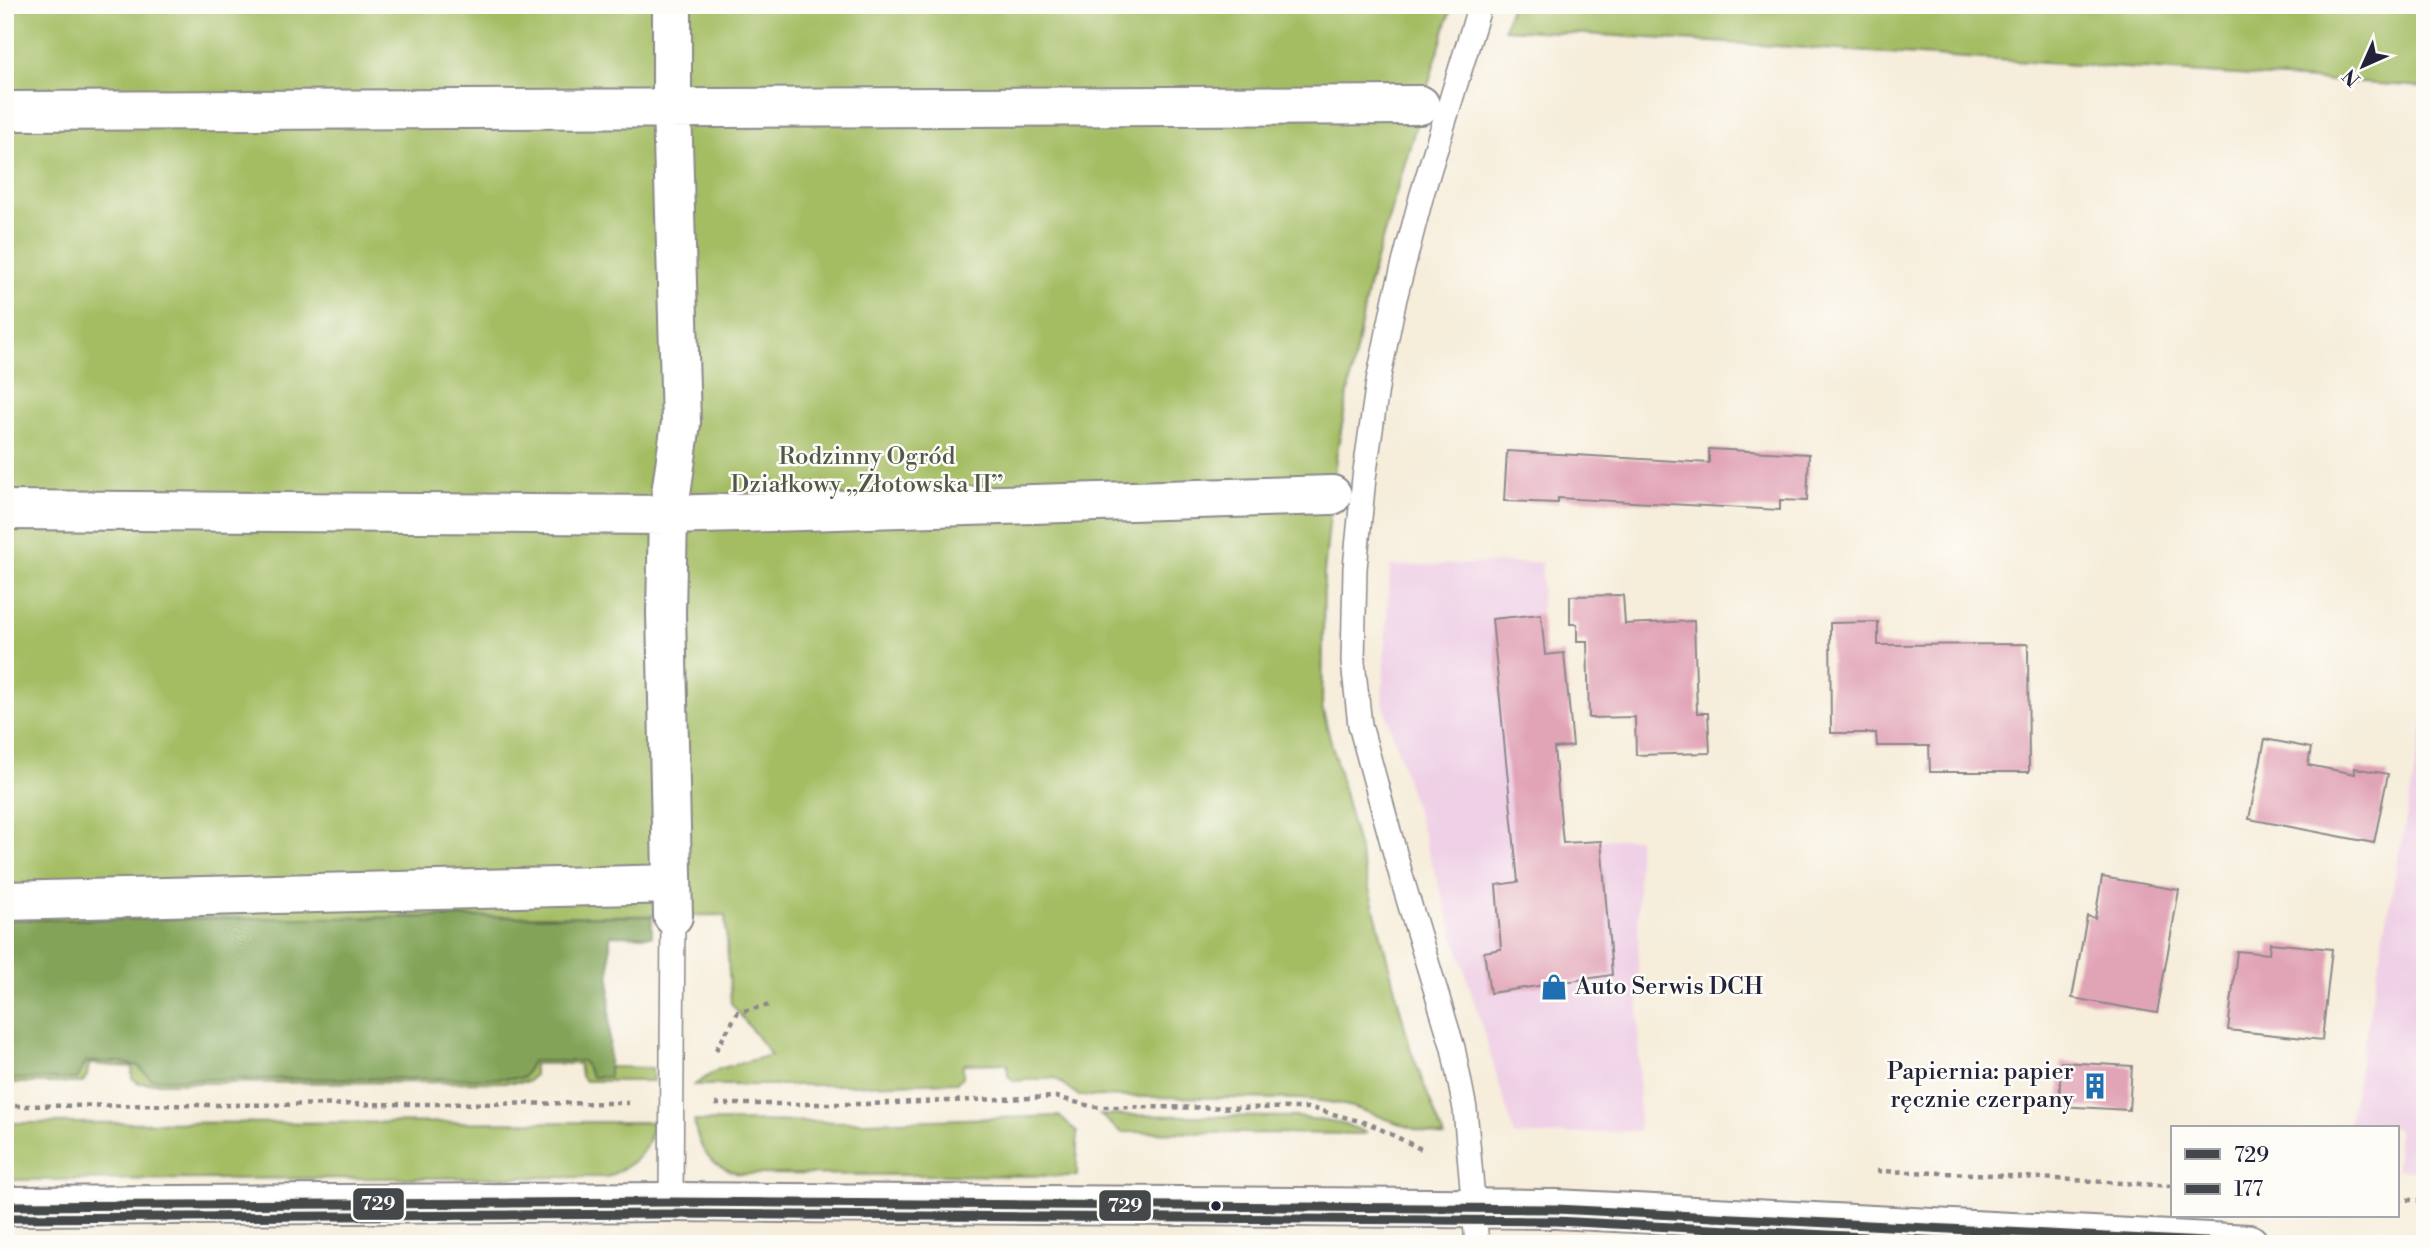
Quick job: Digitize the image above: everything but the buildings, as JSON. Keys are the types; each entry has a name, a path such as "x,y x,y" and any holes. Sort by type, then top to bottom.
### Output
{"street":[{"path":"5,901 672,900 666,612 668,515 681,424 671,107 672,5"},
{"path":"5,111 1420,105"},
{"path":"5,510 668,515 1332,495"},
{"path":"5,1206 671,1202 1476,1226 1659,1213 2249,1244"}],"lane":[{"path":"1476,1226 1465,1110 1453,1048 1363,737 1353,662 1355,568 1378,381 1395,298 1422,194 1480,5"},
{"path":"671,1202 672,900"}],"path":[{"path":"713,1054 738,1012 770,1005"},
{"path":"706,1104 864,1104 1056,1097 1094,1107 1311,1108 1370,1124 1435,1156"},
{"path":"5,1105 639,1103"},
{"path":"2398,1199 2425,1201"}],"shaded area":[{"name":"Auto Serwis DCH","path":"1542,562 1541,614 1545,655 1564,653 1573,746 1554,749 1563,842 1638,838 1639,1131 1515,1136 1382,699 1390,566"},
{"path":"2425,715 2425,1171 2398,1169 2398,1126 2348,1126"}],"green space":[{"name":"Rodzinny Ogród Działkowy „Złotowska II”","path":"5,5 1452,5 1368,287 1336,457 1324,573 1322,707 1411,1051 1444,1137 1348,1106 1317,1101 1079,1096 1055,1078 1014,1081 1008,1076 1007,1063 963,1064 963,1077 957,1082 694,1085 719,1069 771,1055 731,1003 725,915 5,920"},
{"path":"1511,5 2425,5 2425,87 1504,29"},
{"path":"652,916 652,936 610,935 609,1077 592,1077 583,1061 532,1061 523,1078 151,1079 138,1066 120,1062 86,1062 77,1079 5,1079 5,920"},
{"path":"532,1061 583,1061 609,1077 609,1067 652,1068 653,1081 585,1081 581,1076 579,1064 534,1064 534,1075 528,1082 139,1083 132,1078 132,1067 89,1064 87,1076 82,1083 5,1083 5,1079 77,1079 86,1062 120,1062 138,1066 151,1079 523,1078"},
{"path":"1100,1115 1299,1117 1343,1124 1366,1132 1121,1132"},
{"path":"1059,1116 1077,1132 1077,1176 739,1174 720,1166 707,1155 699,1141 694,1121 866,1122"},
{"path":"653,1122 648,1142 639,1156 607,1177 5,1180 5,1123"}],"transit line":[{"name":"729","path":"5,1206 671,1202 1556,1209 2244,1244"},
{"name":"177","path":"5,1218 671,1214 1556,1221 2001,1244"}],"place":[{"name":"Auto Serwis DCH","path":"1554,987"},
{"name":"Papiernia: papier ręcznie czerpany","path":"2095,1086"}]}
